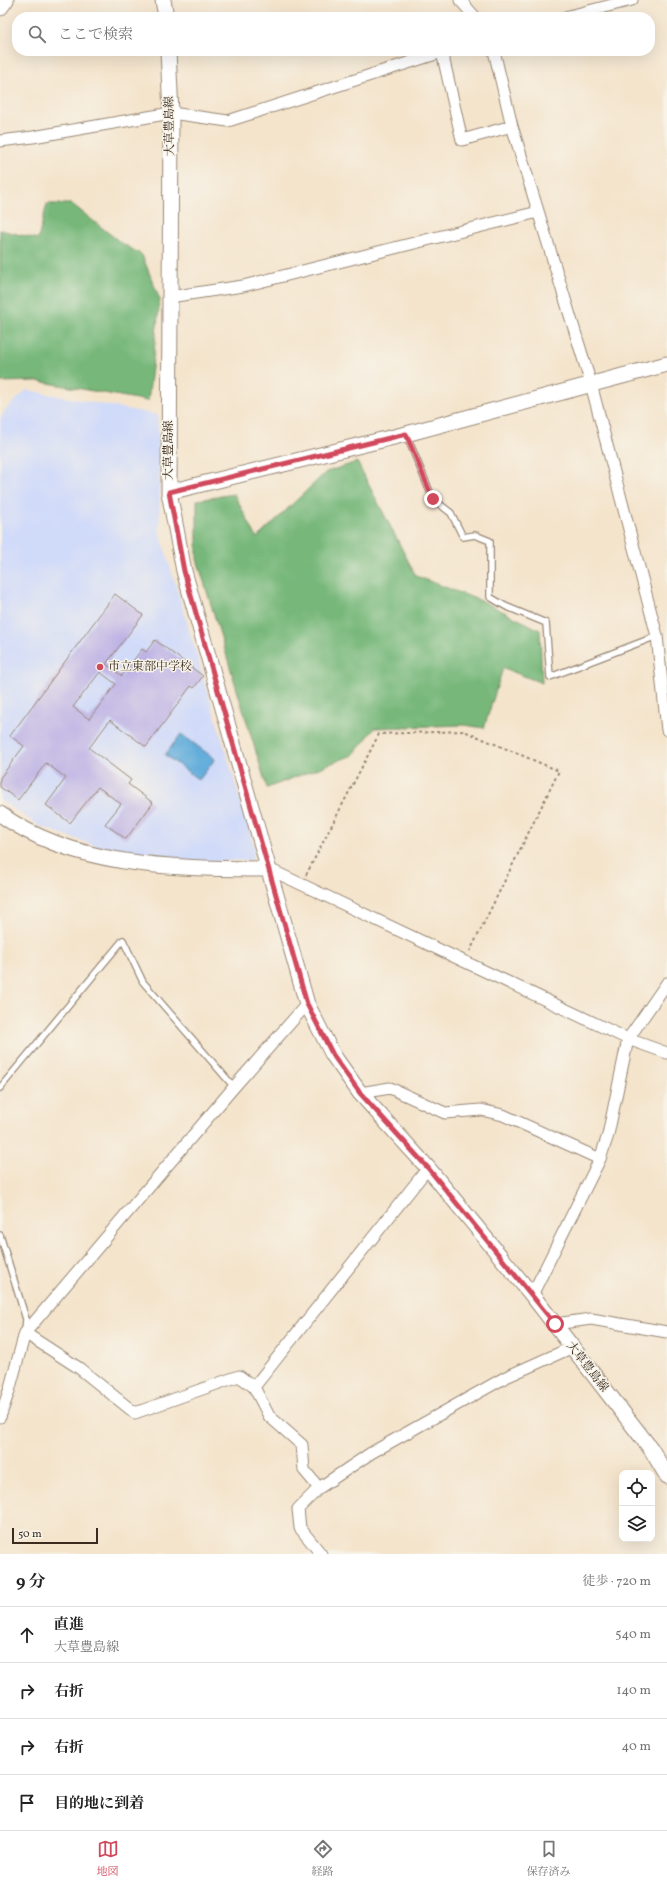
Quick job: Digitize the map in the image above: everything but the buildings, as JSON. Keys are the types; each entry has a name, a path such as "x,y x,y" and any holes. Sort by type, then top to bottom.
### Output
{"main road":[{"path":"0,8 6,0"},
{"path":"163,0 165,12"},
{"name":"大草豊島線","path":"168,56 171,113 169,492 184,571 307,1004 333,1055 360,1093 428,1168 532,1295 651,1449 667,1476"},
{"path":"169,492 406,434 667,364"},
{"path":"0,814 13,823 35,834 74,849 111,859 150,865 268,869"}],"street":[{"path":"460,0 471,12"},
{"path":"585,12 632,0"},
{"path":"0,141 33,137 171,113 228,121 431,56"},
{"path":"444,56 462,140 512,126"},
{"path":"495,56 512,126 591,384 662,635 667,730"},
{"path":"169,297 243,286 538,212"},
{"path":"268,869 300,886 465,961 628,1039 667,1054"},
{"path":"532,1295 600,1159 608,1134 628,1039 667,983"},
{"path":"0,1417 9,1391 24,1333 234,1087 307,1004"},
{"path":"360,1093 390,1088 445,1113 481,1110 503,1115 600,1159"},
{"path":"254,1387 428,1168"},
{"path":"555,1324 591,1319 667,1332"},
{"path":"24,1333 79,1368 135,1413 239,1376 254,1387 269,1416 302,1445 304,1470 319,1488"},
{"path":"321,1554 300,1528 298,1509 319,1488 371,1453 506,1377 573,1348"}],"lane":[{"path":"406,434 433,499 451,513 462,537 475,535 490,541 490,597 505,606 546,623 550,677 662,635"},
{"path":"0,1088 123,940 143,982 234,1087"},
{"path":"0,1235 26,1319 24,1333"}],"path":[{"path":"300,886 378,734 464,731 559,771 465,961"}],"shaded area":[{"name":"市立東部中学校","path":"27,390 158,415 160,533 255,849 252,860 190,862 110,851 39,826 0,800 0,419 6,409"}],"green space":[{"path":"47,204 72,204 120,242 142,255 160,300 148,401 37,381 0,382 0,230 38,239"},
{"path":"357,462 416,576 484,602 540,630 542,683 503,668 484,728 464,725 375,728 353,755 267,788 197,559 197,500 234,494 257,538 326,472"}],"water":[{"path":"181,734 215,759 199,780 165,755"}],"place":[{"name":"市立東部中学校","path":"100,667"}],"route":[{"path":"433,499 406,434 169,492 184,571 307,1004 333,1055 360,1093 428,1168 555,1324"}]}
